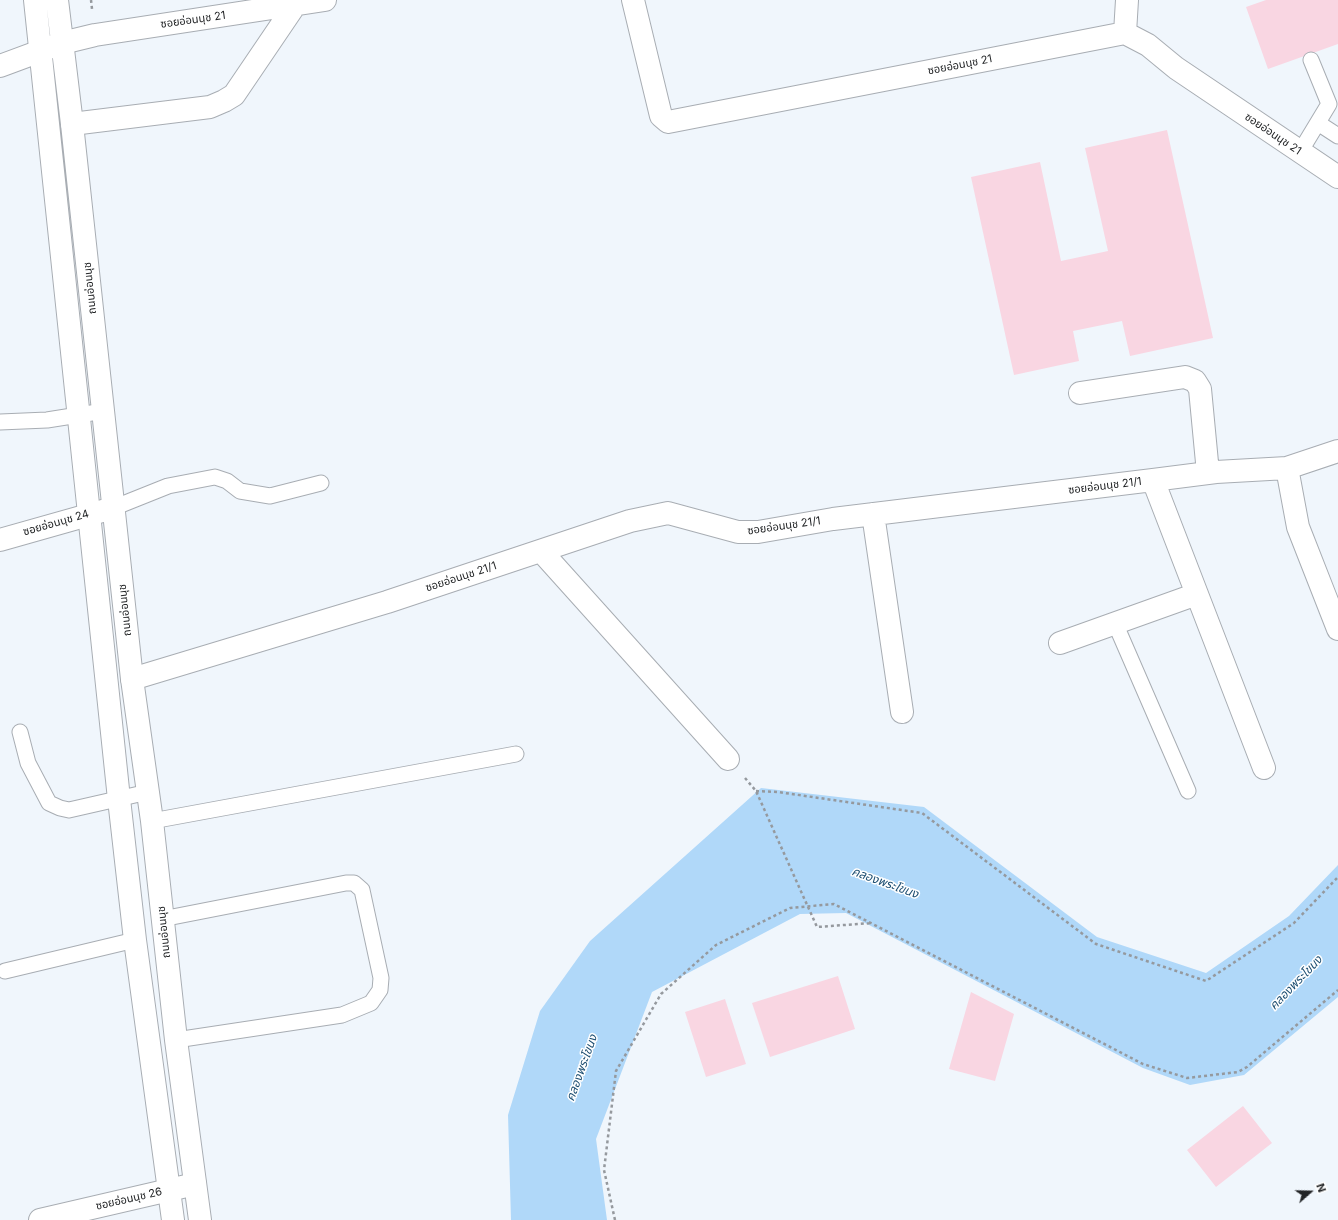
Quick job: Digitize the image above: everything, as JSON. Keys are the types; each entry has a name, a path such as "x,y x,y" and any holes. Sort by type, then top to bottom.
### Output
{"street":[{"path":"35,0 119,799 135,940 173,1220"},
{"name":"ถนนอ่อนนุช","path":"57,0 104,411 132,680 152,821 176,1040 200,1220"},
{"name":"ซอยอ่อนนุช 21","path":"0,66 40,51 95,35 325,0"},
{"name":"ซอยอ่อนนุช 21","path":"633,0 661,116 668,122 1124,33 1148,45 1176,68 1338,177"},
{"path":"1124,33 1127,0"},
{"path":"72,124 210,107 224,102 234,95 295,5"},
{"path":"1080,393 1185,377 1195,381 1200,389 1208,473"},
{"name":"ซอยอ่อนนุช 21/1","path":"132,680 387,602 630,521 668,513 738,532 758,532 873,514 1208,473 1287,468 1338,452"},
{"path":"1287,468 1298,527 1338,630"},
{"path":"1153,480 1264,768"},
{"name":"ซอยอ่อนนุช 24","path":"0,540 89,513 113,508"},
{"path":"873,514 902,712"},
{"path":"541,551 728,759"},
{"path":"1060,643 1197,594"},
{"name":"ซอยอ่อนนุช 26","path":"40,1220 195,1184"}],"lane":[{"path":"1300,152 1318,123 1334,102 1311,60"},
{"path":"1318,123 1338,136"},
{"path":"0,422 48,420 104,411"},
{"path":"113,508 168,486 215,477 227,480 240,491 270,496 321,483"},
{"path":"1115,623 1188,790"},
{"path":"20,732 28,763 49,802 60,808 69,810 148,792"},
{"path":"152,821 516,754"},
{"path":"162,919 346,883 354,883 362,890 381,978 380,990 371,1003 342,1015 176,1040"},
{"path":"5,971 135,940"}],"path":[{"path":"872,923 817,927 756,791 778,792 922,813 1096,944 1206,981 1294,923 1338,877"},
{"path":"614,1220 604,1170 616,1071 661,994 716,945 790,908 834,904 1144,1064 1186,1078 1238,1072 1247,1067 1338,990"}],"water":[{"name":"คลองพระโขนง","path":"761,788 924,807 1097,937 1206,973 1289,916 1338,865 1338,997 1244,1075 1190,1085 1143,1068 846,913 800,914 652,992 596,1139 607,1220 511,1220 508,1115 540,1011 590,941"}],"building":[{"path":"1266,0 1338,0 1338,44 1268,69 1246,7"},
{"path":"1167,130 1213,338 1130,356 1122,321 1073,331 1079,361 1014,375 971,177 1040,162 1061,261 1108,251 1085,148"},
{"path":"838,976 855,1029 770,1057 752,1003"},
{"path":"971,992 1014,1014 995,1081 949,1069"},
{"path":"725,999 746,1064 706,1077 685,1012"},
{"path":"1243,1106 1272,1143 1216,1187 1187,1150"}]}
